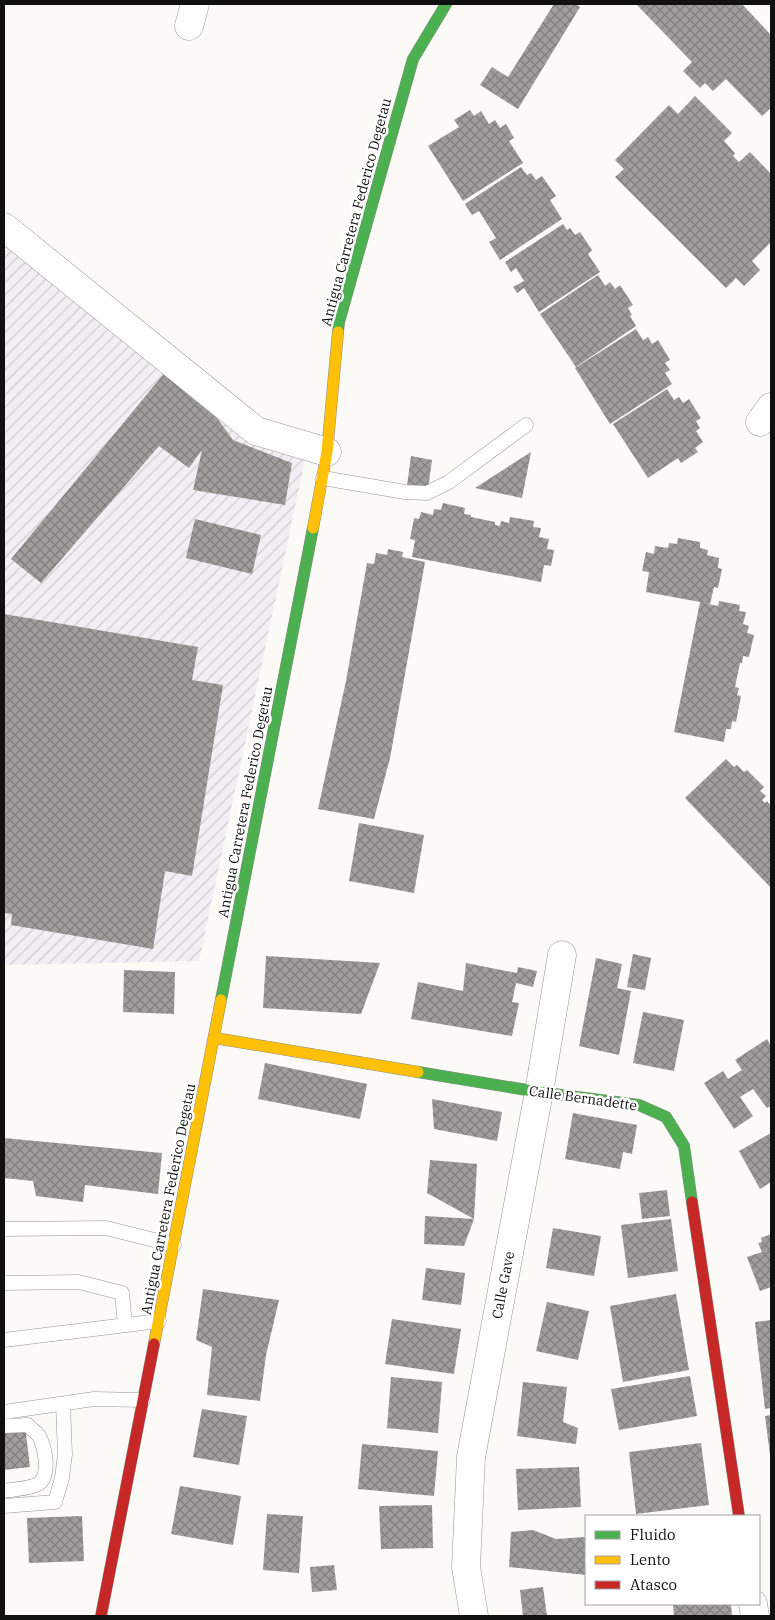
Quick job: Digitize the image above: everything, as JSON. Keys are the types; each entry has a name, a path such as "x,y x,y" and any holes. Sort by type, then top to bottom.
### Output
{"street":[{"name":"Antigua Carretera Federico Degetau","path":"101,1616 323,478 339,322 414,59 446,4"},
{"path":"4,227 256,431 327,452"},
{"name":"Calle Gave","path":"474,1616 466,1566 471,1457 539,1092 562,955"},
{"name":"Calle Bernadette","path":"215,1038 539,1092 639,1105 666,1117 684,1146 739,1515"}],"lane":[{"path":"323,478 405,492 427,493 449,482 526,425"},
{"path":"4,1229 106,1228 174,1245"},
{"path":"4,1283 79,1282 122,1293 125,1325"},
{"path":"4,1340 159,1321"},
{"path":"4,1412 94,1399 143,1400"},
{"path":"4,1506 55,1502 62,1478 65,1454 63,1404"},
{"path":"4,1426 28,1425 38,1436 45,1452 45,1469 43,1479 38,1484 4,1491"}],"shaded area":[{"path":"4,239 254,440 305,460 199,961 4,965"}],"building":[{"path":"554,4 576,4 580,7 518,109 480,85 492,67 508,77"},
{"path":"636,4 742,4 771,35 771,108 762,116 726,79 713,91 705,83 700,88 683,71 692,62"},
{"path":"695,96 732,133 724,141 735,153 733,156 739,162 750,152 771,174 771,242 752,261 760,270 744,286 736,278 726,288 615,177 624,169 615,160 669,105 678,114"},
{"path":"470,110 474,116 481,111 489,124 495,120 500,128 506,124 514,138 509,141 523,163 463,201 428,146 459,127 454,120"},
{"path":"521,167 527,175 531,173 536,180 542,176 556,196 550,200 562,219 500,260 489,242 496,238 479,211 472,215 465,204"},
{"path":"563,224 567,230 570,228 575,235 580,232 592,250 588,254 600,272 539,312 524,288 517,293 513,287 524,281 516,268 511,272 505,262"},
{"path":"598,275 605,286 610,282 615,289 620,285 633,305 628,308 636,326 576,367 540,314"},
{"path":"636,329 643,340 648,337 652,344 658,340 670,360 665,363 670,370 665,373 672,384 610,424 575,368"},
{"path":"167,370 201,396 233,440 292,463 285,505 193,490 202,450 189,468 159,446 41,583 11,559"},
{"path":"667,389 674,400 679,397 683,403 689,399 701,418 696,421 700,428 696,431 703,442 695,448 698,452 681,463 678,458 648,478 613,424"},
{"path":"531,452 522,498 475,488"},
{"path":"411,456 432,460 428,489 407,486"},
{"path":"443,503 465,508 464,514 495,522 495,525 500,526 501,521 509,523 510,517 534,521 533,527 541,528 539,537 549,539 547,549 554,550 551,566 544,565 541,582 412,557 415,540 410,539 414,518 419,519 421,512 433,515 434,509 441,510"},
{"path":"195,519 261,535 252,574 186,558"},
{"path":"678,538 700,542 700,548 708,550 707,555 719,558 718,568 722,569 718,588 714,587 710,604 703,603 718,606 719,601 740,605 739,611 746,612 743,624 749,626 747,633 754,635 749,657 743,656 742,663 740,663 735,687 739,688 737,695 741,696 736,722 732,721 731,729 726,729 724,742 674,732 700,602 646,592 649,572 642,571 646,552 654,554 655,546 668,548 669,543 677,544"},
{"path":"388,549 403,552 402,557 425,562 390,758 374,819 318,809 346,681 367,563 374,564 376,553 387,555"},
{"path":"4,614 198,647 192,680 223,685 192,876 165,871 153,949 11,925 12,914 4,913"},
{"path":"726,759 734,767 737,765 744,772 747,770 764,787 760,791 766,796 762,800 765,803 767,801 771,806 771,888 685,798"},
{"path":"359,823 424,835 414,893 349,881"},
{"path":"633,954 651,958 645,990 627,987"},
{"path":"266,956 380,963 361,1014 263,1008"},
{"path":"596,958 622,964 617,988 631,991 619,1055 579,1046"},
{"path":"466,963 517,973 518,967 537,971 533,987 516,983 512,1002 519,1003 512,1036 411,1019 418,982 463,991"},
{"path":"124,970 175,972 174,1014 123,1012"},
{"path":"643,1012 684,1020 674,1071 633,1063"},
{"path":"767,1039 771,1046 771,1106 767,1108 753,1089 740,1097 753,1116 734,1129 704,1083 723,1071 728,1079 742,1070 735,1060"},
{"path":"265,1063 367,1084 360,1119 258,1099"},
{"path":"432,1099 502,1112 497,1141 434,1129"},
{"path":"573,1113 637,1125 632,1154 623,1152 620,1169 565,1159"},
{"path":"771,1133 771,1182 760,1189 739,1151"},
{"path":"4,1138 162,1153 158,1194 85,1185 83,1202 36,1196 33,1181 4,1178"},
{"path":"430,1160 477,1164 474,1219 427,1193"},
{"path":"667,1190 670,1216 642,1219 639,1193"},
{"path":"425,1216 474,1219 464,1246 424,1244"},
{"path":"671,1219 678,1271 628,1278 621,1225"},
{"path":"553,1228 601,1236 594,1276 546,1268"},
{"path":"771,1234 771,1287 760,1291 747,1257 762,1252 758,1243 762,1242 761,1238"},
{"path":"426,1268 465,1273 461,1305 422,1300"},
{"path":"203,1289 279,1300 266,1355 260,1401 207,1395 212,1347 196,1340"},
{"path":"676,1294 689,1370 623,1382 610,1306"},
{"path":"547,1302 589,1311 578,1360 536,1351"},
{"path":"392,1319 461,1329 454,1374 385,1364"},
{"path":"771,1320 771,1408 765,1409 755,1322"},
{"path":"690,1376 697,1416 619,1430 611,1389"},
{"path":"391,1377 442,1382 438,1433 387,1428"},
{"path":"523,1382 567,1387 563,1422 578,1428 576,1444 517,1436"},
{"path":"202,1409 247,1416 239,1465 193,1457"},
{"path":"771,1415 771,1455 770,1455 765,1416"},
{"path":"25,1426 30,1467 4,1470 4,1429"},
{"path":"701,1443 709,1505 636,1514 629,1452"},
{"path":"362,1444 438,1451 434,1496 358,1489"},
{"path":"579,1467 581,1507 518,1510 516,1469"},
{"path":"180,1486 241,1496 233,1545 171,1534"},
{"path":"432,1505 433,1548 381,1549 379,1506"},
{"path":"267,1514 303,1516 299,1573 263,1570"},
{"path":"82,1516 84,1561 29,1563 27,1518"},
{"path":"533,1530 556,1539 585,1537 585,1575 509,1567 511,1532"},
{"path":"334,1565 337,1590 312,1592 310,1567"},
{"path":"543,1587 547,1616 523,1616 520,1590"},
{"path":"673,1605 731,1605 732,1616 674,1616"}],"traffic: fast":[{"path":"338,332 339,322 413,59 446,4"},
{"path":"221,1000 313,528"},
{"path":"418,1072 539,1092 639,1105 666,1117 684,1146 692,1202"}],"traffic: slow":[{"path":"313,528 327,452 338,332"},
{"path":"154,1344 221,1000"},
{"path":"215,1038 418,1072"}],"traffic: jam":[{"path":"692,1202 739,1515"},
{"path":"101,1616 154,1344"}]}
